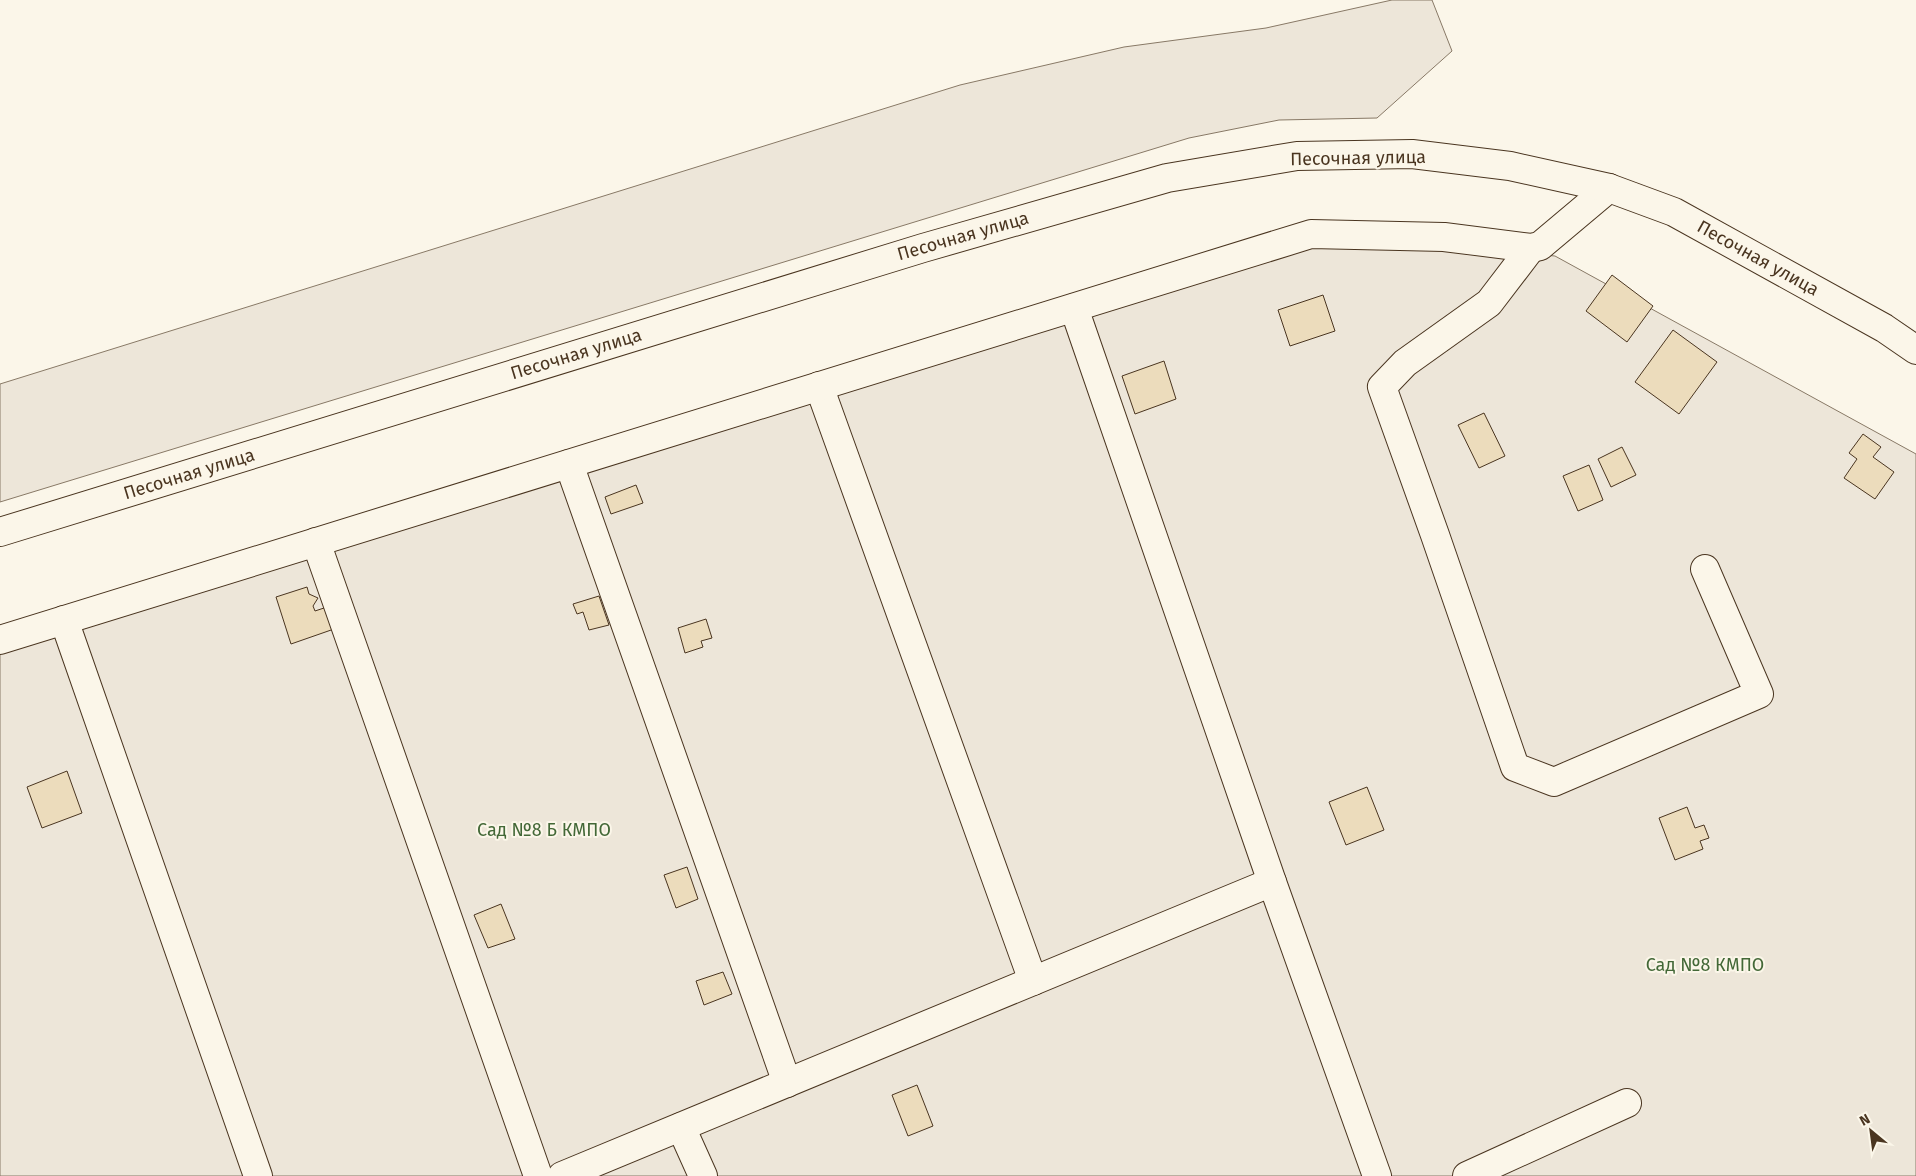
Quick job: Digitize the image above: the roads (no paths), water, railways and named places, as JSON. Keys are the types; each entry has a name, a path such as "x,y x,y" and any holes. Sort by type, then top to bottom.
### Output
{"main road":[{"name":"Песочная улица","path":"0,532 904,253 1167,178 1297,156 1412,154 1510,166 1609,188 1674,212 1884,328 1916,350"},
{"path":"0,640 1311,234 1444,237 1531,248 1540,246 1609,188"},
{"path":"1531,248 1489,303 1405,363 1382,387 1515,767 1554,782 1759,694 1705,569"},
{"path":"1074,308 1272,882 1377,1176"},
{"path":"819,386 1032,981"},
{"path":"569,464 787,1083"},
{"path":"316,542 538,1176"},
{"path":"64,620 258,1176"},
{"path":"562,1176 1272,882"},
{"path":"1467,1176 1627,1103"},
{"path":"681,1127 703,1176"}],"park label":[{"name":"Сад №8 Б КМПО","path":"544,830"},
{"name":"Сад №8 КМПО","path":"1705,965"}]}
